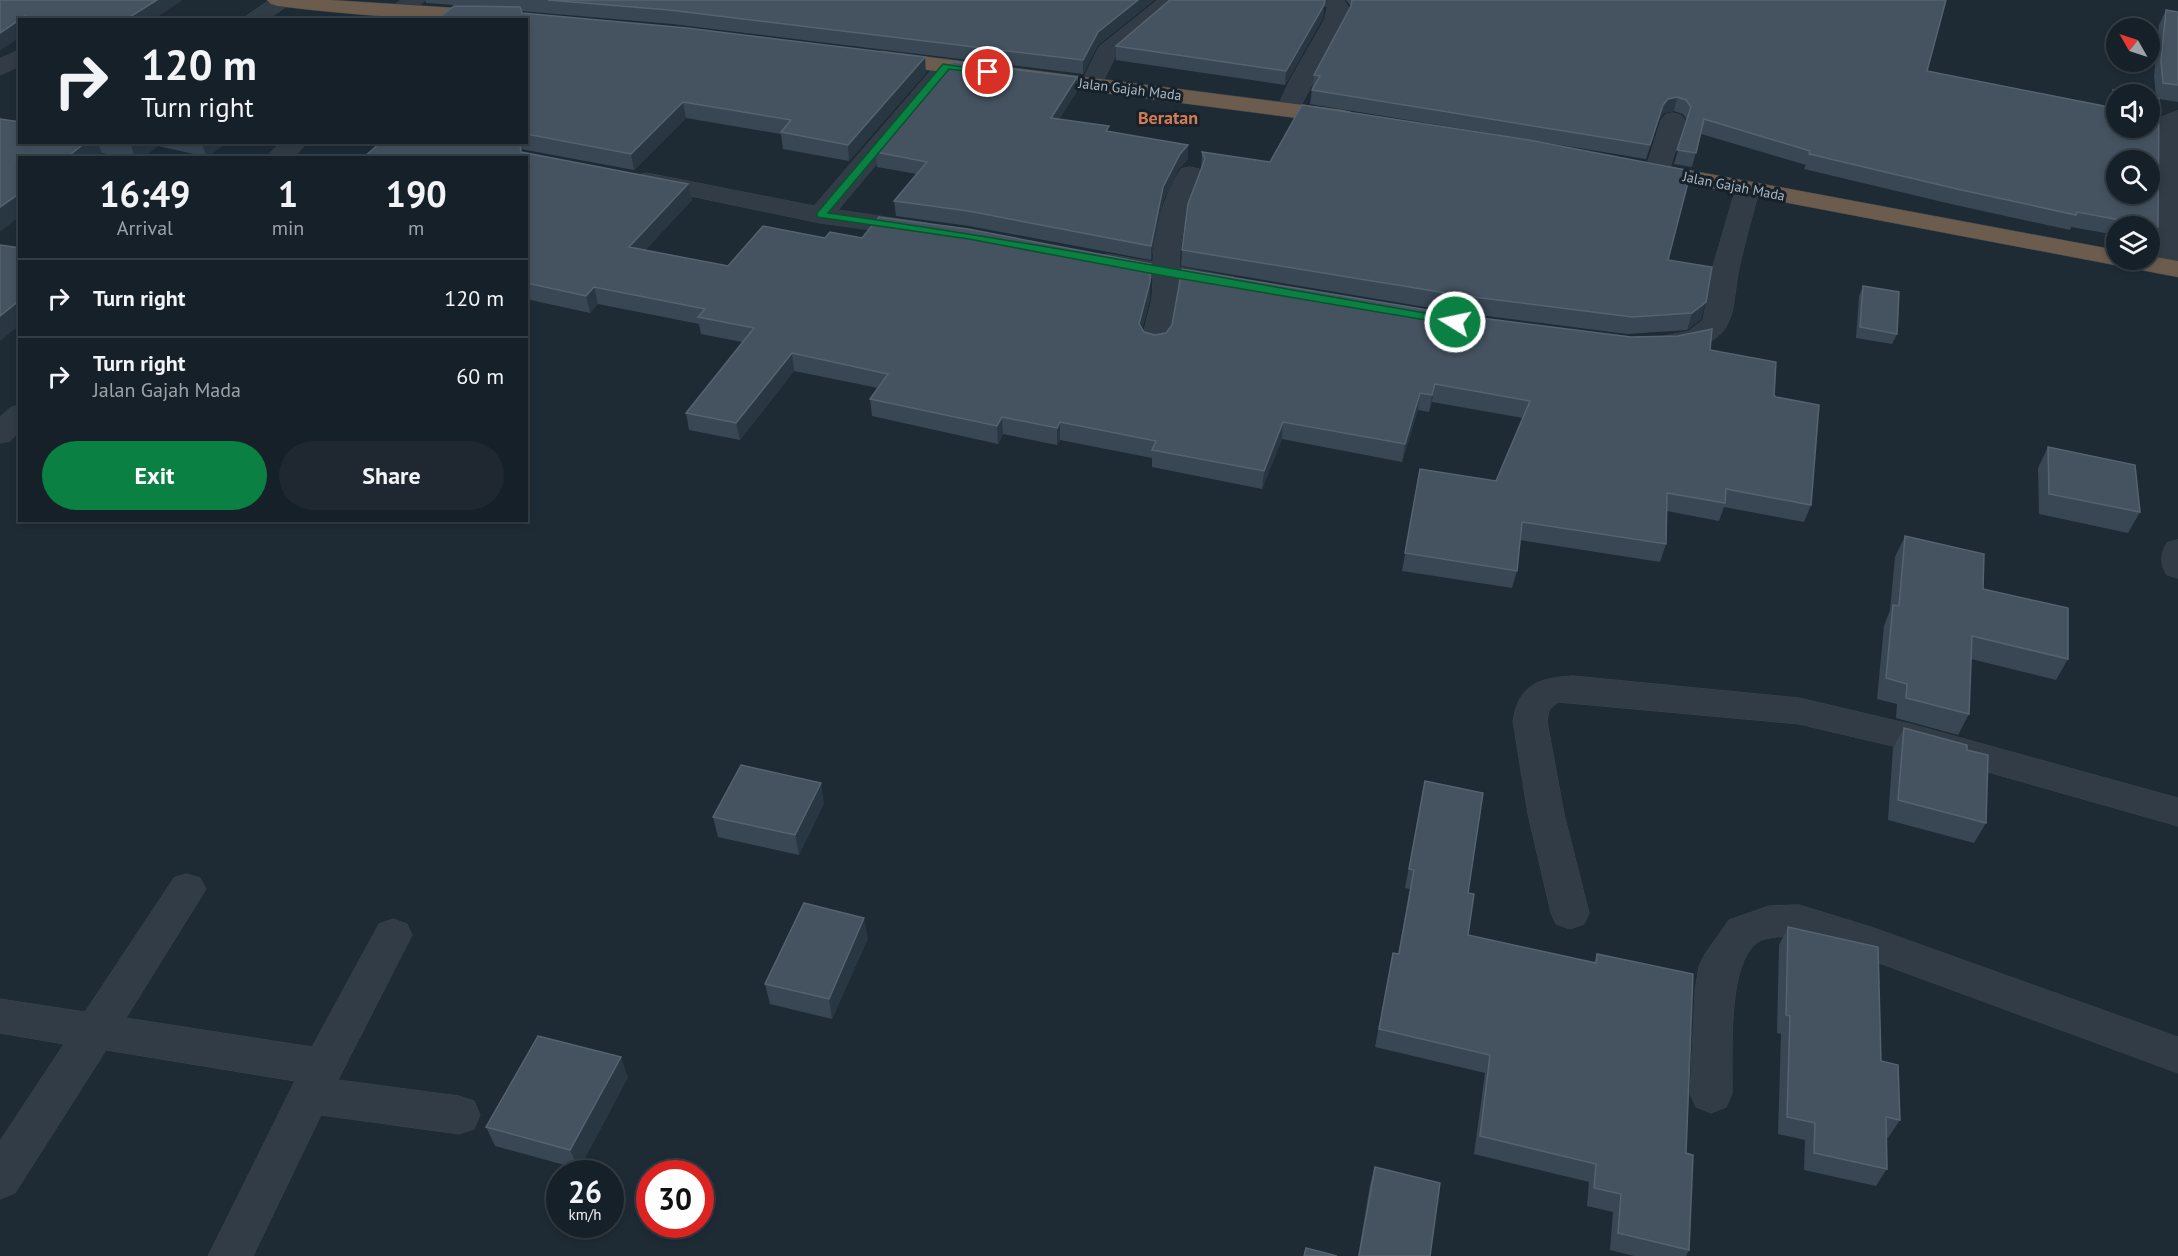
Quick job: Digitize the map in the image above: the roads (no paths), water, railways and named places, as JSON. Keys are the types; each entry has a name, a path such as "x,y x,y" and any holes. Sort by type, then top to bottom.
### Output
{"highway":[{"path":"281,1 352,9 513,18"},
{"name":"Jalan Gajah Mada","path":"865,56 1364,120"},
{"name":"Jalan Gajah Mada","path":"1624,165 2106,256"}],"street":[{"path":"1091,85 1107,52 1171,0"},
{"path":"1288,110 1301,80 1336,19 1338,8 1334,0"},
{"path":"254,18 281,1"},
{"path":"0,68 18,58"},
{"path":"820,215 947,66"},
{"path":"2172,268 2166,134 2170,122 2178,118"},
{"path":"1657,171 1673,120"},
{"path":"280,156 294,144"},
{"path":"1155,342 1165,299 1165,273 1170,228 1180,192 1190,174"},
{"path":"625,176 820,215 946,232"},
{"path":"1650,343 1697,338 1711,330 1717,320 1726,266 1748,188"},
{"path":"1084,257 1255,288"},
{"path":"0,434 18,416"},
{"path":"2178,551 2178,567"},
{"path":"1570,913 1546,814 1530,722 1532,709 1538,699 1550,690 1573,689 1651,695 1799,711 1914,738 2178,812"},
{"path":"0,1179 187,889"},
{"path":"1711,1094 1715,991 1719,966 1743,931 1769,922 1799,921 1857,938 2178,1055"},
{"path":"230,1256 316,1081 393,935"},
{"path":"0,1016 94,1031 459,1115"}],"district":[{"name":"Beratan","path":"1168,117"}]}
